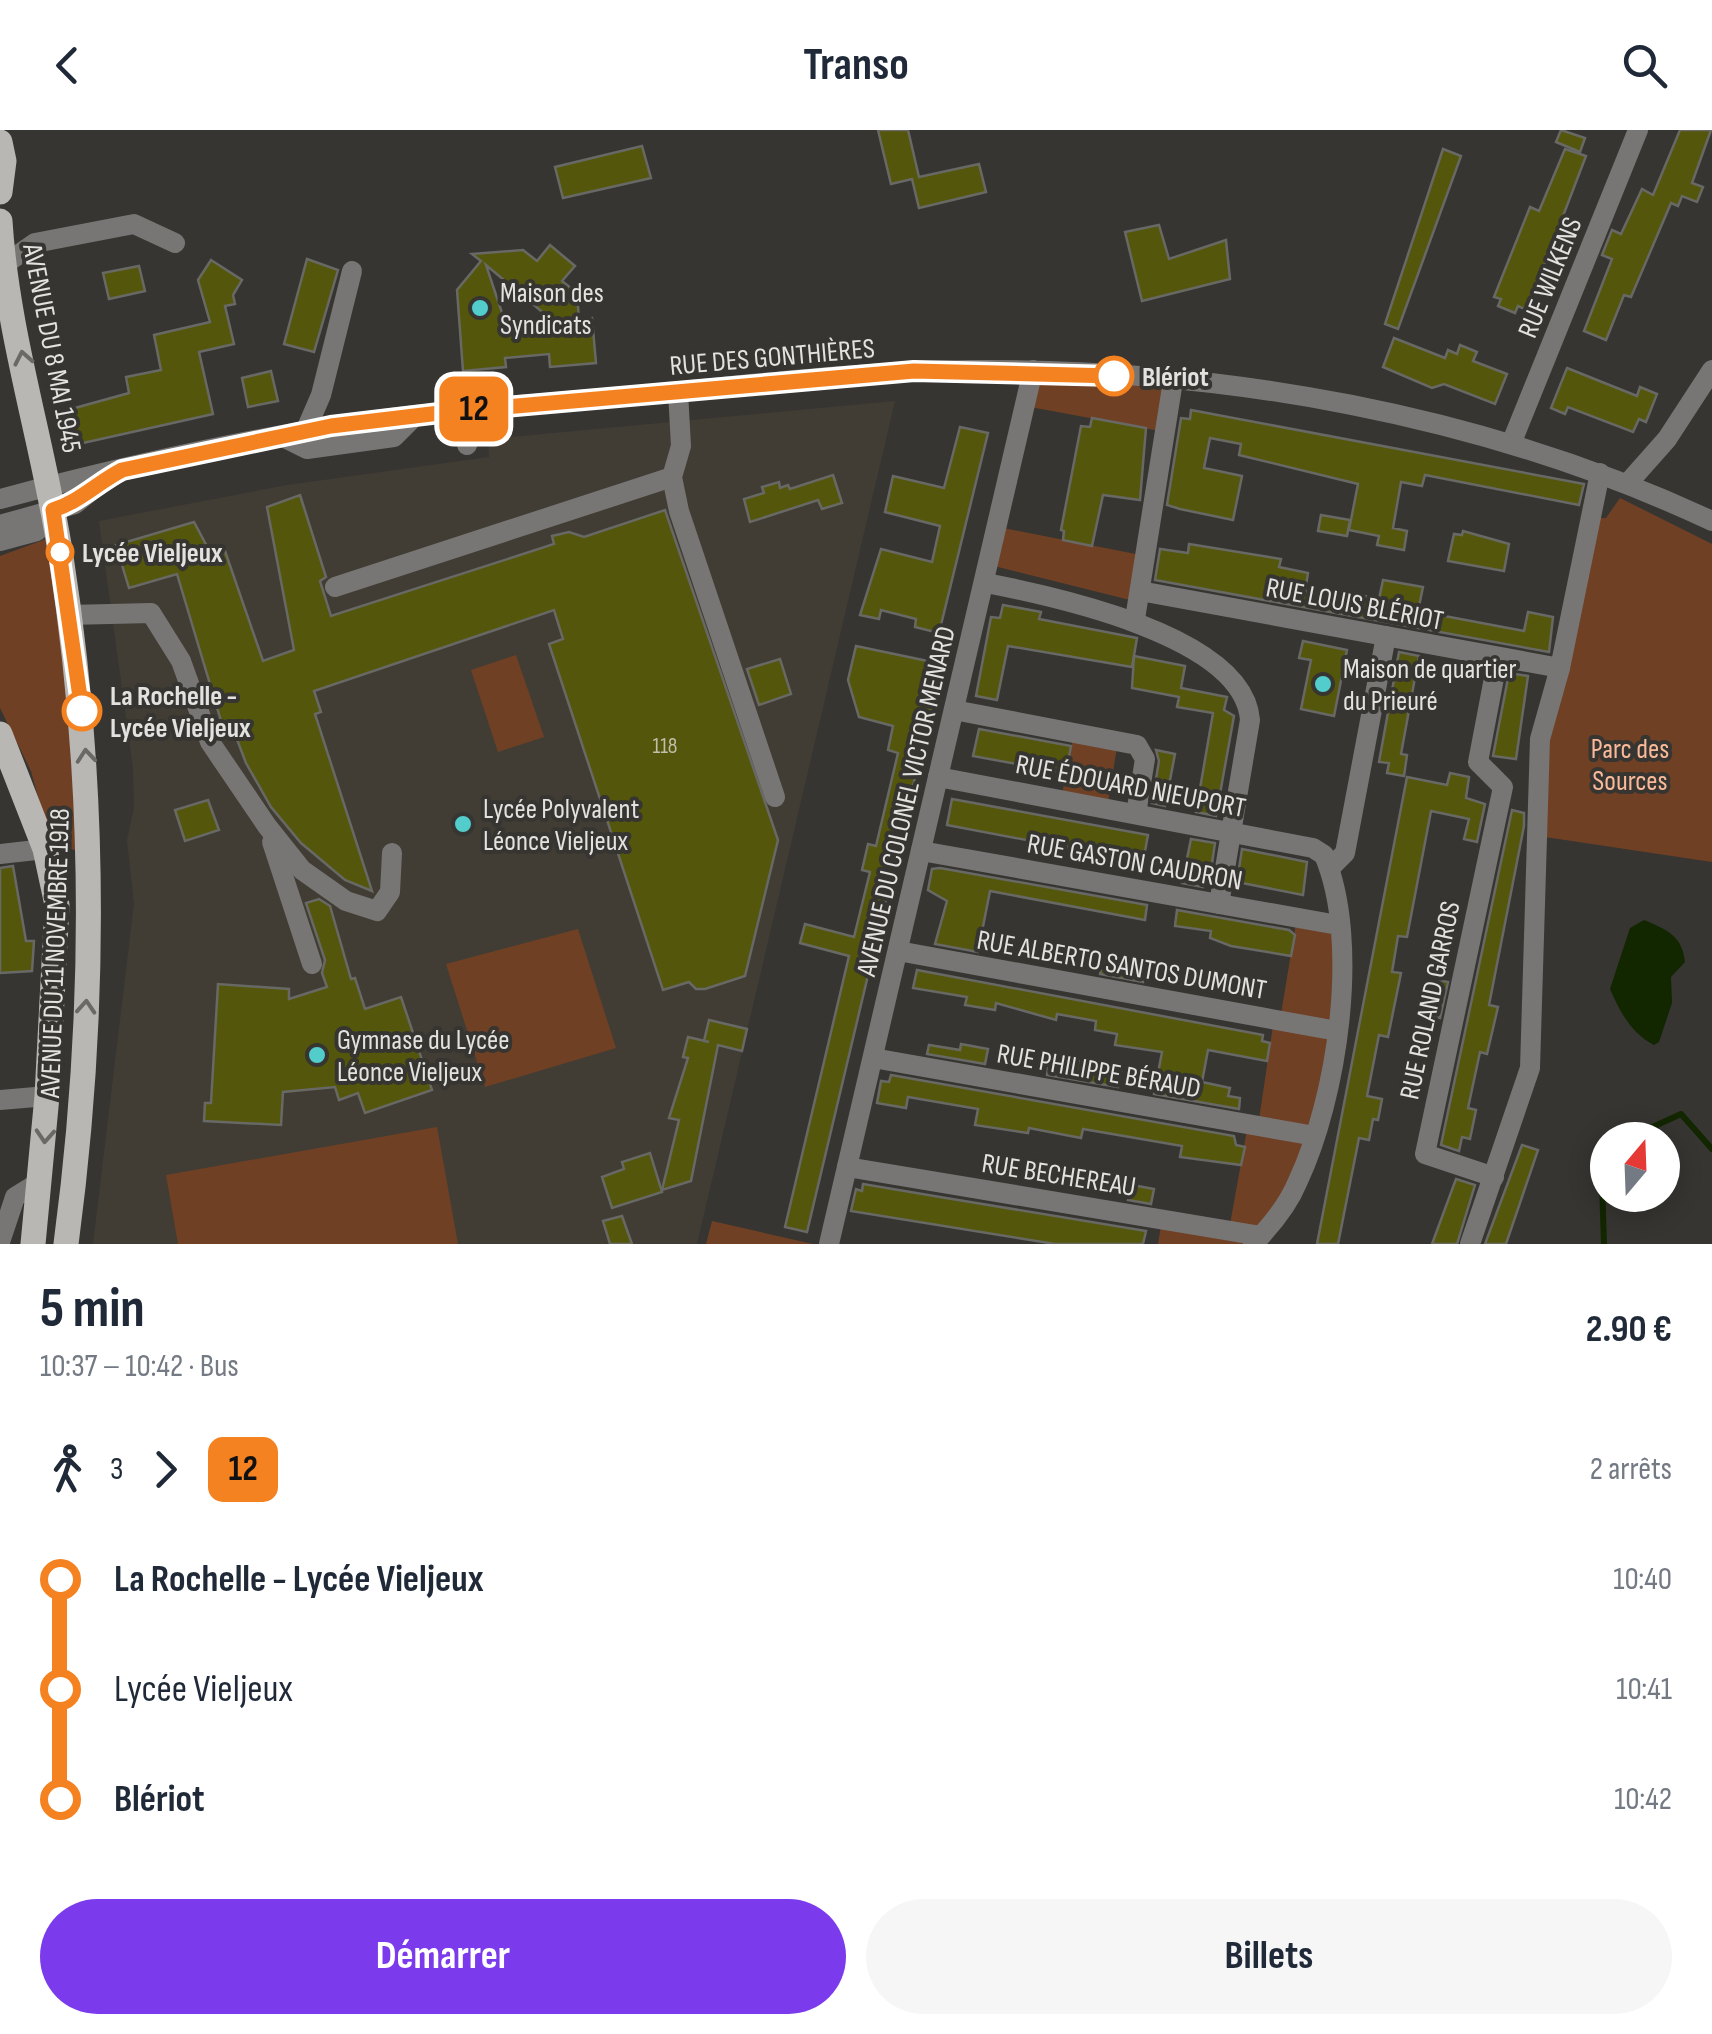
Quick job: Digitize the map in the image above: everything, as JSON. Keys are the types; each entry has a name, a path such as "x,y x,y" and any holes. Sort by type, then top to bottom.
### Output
{"main road":[{"path":"0,142 4,161 0,192"},
{"name":"AVENUE DU 8 MAI 1945","path":"0,221 4,264 51,498"},
{"name":"AVENUE DU 11 NOVEMBRE 1918","path":"51,498 86,749 91,908 66,1244"},
{"name":"AVENUE DU 11 NOVEMBRE 1918","path":"0,734 45,849 56,905 48,1096 33,1244"}],"street":[{"name":"RUE WILKENS","path":"1511,444 1638,130"},
{"path":"4,264 35,243 134,224 176,243"},
{"path":"306,432 320,394 352,271"},
{"name":"RUE DES GONTHIÈRES","path":"0,525 51,498 122,470 306,432 477,409 914,371 1033,370 1173,381 1372,410 1511,444 1600,473 1712,521"},
{"name":"AVENUE DU COLONEL VICTOR MENARD","path":"830,1244 1033,370"},
{"path":"1628,483 1667,439 1712,370"},
{"path":"1135,620 1173,381"},
{"path":"678,392 681,446 672,476 746,718 775,798"},
{"path":"467,445 477,409"},
{"path":"283,437 307,449 394,437 415,416"},
{"path":"1470,1244 1530,1068 1540,739 1560,668 1600,473"},
{"path":"335,587 672,476"},
{"name":"RUE DES GONTHIÈRES","path":"0,499 51,498"},
{"path":"0,542 38,531 51,498"},
{"path":"986,583 1135,620 1208,663 1249,704 1219,904"},
{"name":"RUE LOUIS BLÉRIOT","path":"1140,591 1560,668"},
{"path":"69,615 152,614 181,661 210,742 302,870 346,901 378,911 390,892 392,853"},
{"path":"1257,1240 1297,1185 1316,1136 1338,1031 1338,925 1330,868 1346,852 1386,636"},
{"path":"1498,657 1478,762 1502,787 1536,787"},
{"path":"954,710 1138,745 1145,759 1136,814"},
{"name":"RUE ÉDOUARD NIEUPORT","path":"938,777 1313,848 1324,855 1330,868"},
{"name":"RUE ROLAND GARROS","path":"1494,1176 1425,1154 1502,787"},
{"path":"267,826 312,964"},
{"path":"0,854 45,849"},
{"name":"RUE GASTON CAUDRON","path":"921,851 1338,925"},
{"name":"RUE ALBERTO SANTOS DUMONT","path":"898,951 1338,1031"},
{"name":"RUE PHILIPPE BÉRAUD","path":"873,1058 1316,1136"},
{"path":"0,1100 48,1096"},
{"name":"RUE BECHEREAU","path":"848,1167 1257,1240"},
{"path":"0,1242 14,1197 41,1181"}],"shaded area":[{"name":"Lycée Polyvalent Léonce Vieljeux","path":"895,401 697,1244 93,1244 134,904 127,840 134,808 133,768 99,521 287,485 489,457 488,439"},
{"path":"1644,920 1677,939 1685,962 1671,977 1672,1003 1659,1042 1654,1045 1627,1021 1610,989 1630,928"}],"green space":[{"path":"1033,370 1173,381 1165,432 1025,406"},
{"name":"Parc des Sources","path":"1620,498 1712,544 1712,862 1545,837 1548,745 1597,518 1606,518"},
{"path":"998,527 1146,556 1138,602 990,565"},
{"path":"57,535 89,853 51,845 31,771 0,708 0,556"},
{"path":"516,655 544,737 498,752 471,670"},
{"path":"1074,733 1118,741 1107,809 1061,800"},
{"path":"1297,917 1338,925 1341,978 1315,1136 1253,1244 1158,1244 1162,1219 1229,1230 1248,1124 1258,1126 1274,1019 1280,1020"},
{"path":"578,929 616,1048 485,1087 446,964"},
{"path":"437,1127 458,1244 178,1244 166,1175"},
{"path":"712,1221 813,1244 706,1244"}],"building":[{"path":"878,130 908,130 919,177 979,164 986,192 919,208 912,179 891,184"},
{"path":"1561,130 1585,138 1580,152 1556,142"},
{"path":"1680,130 1711,130 1692,183 1703,187 1697,202 1682,196 1678,206 1671,203 1631,297 1624,295 1606,340 1584,331 1612,259 1602,255 1612,230 1621,234 1642,189 1653,195"},
{"path":"642,146 651,178 563,198 555,167"},
{"path":"1443,149 1461,156 1398,329 1385,324"},
{"path":"1565,149 1586,156 1527,310 1518,306 1515,313 1498,306 1501,299 1494,297 1530,207 1539,211"},
{"path":"1159,225 1169,259 1226,240 1230,279 1142,301 1125,232"},
{"name":"Maison des Syndicats","path":"550,245 575,266 562,281 577,293 579,319 592,318 596,363 550,367 549,354 505,358 506,367 463,371 457,290 481,261 472,254 523,250 537,261","holes":["486,265 559,326 508,331"]},
{"path":"307,259 338,270 314,352 284,344"},
{"path":"211,260 242,280 233,295 235,304 225,306 234,344 199,352 213,414 65,447 57,413 129,393 126,377 161,370 154,335 210,322 198,280"},
{"path":"139,266 145,291 109,299 103,273"},
{"path":"1394,338 1445,358 1448,350 1457,354 1460,345 1477,352 1473,361 1507,374 1495,404 1444,384 1432,388 1383,367"},
{"path":"1567,368 1637,396 1640,387 1657,394 1646,422 1639,419 1633,432 1568,407 1565,414 1551,408"},
{"path":"271,371 278,401 248,407 242,378"},
{"path":"1191,410 1584,484 1579,505 1425,475 1422,486 1401,482 1393,528 1407,531 1404,550 1377,545 1379,536 1349,530 1358,484 1239,455 1241,444 1210,438 1204,468 1242,476 1233,520 1167,505 1181,418 1190,419"},
{"path":"1092,418 1146,428 1140,500 1103,495 1092,546 1063,540 1061,530 1081,426 1090,427"},
{"path":"960,427 988,433 939,633 915,627 916,619 881,610 879,619 860,615 881,549 932,562 940,526 885,512 893,476 944,488"},
{"path":"833,475 842,503 822,509 818,500 750,522 744,499 764,493 762,487 779,482 780,488 788,485 790,489"},
{"name":"Lycée Polyvalent Léonce Vieljeux","path":"300,495 326,577 320,581 331,616 554,544 552,536 569,532 584,537 665,510 778,840 745,976 705,989 696,989 689,982 663,990 549,644 563,639 554,610 314,691 321,712 315,714 372,891 345,880 301,843 271,807 246,763 230,721 222,724 177,574 129,588 116,545 194,522 210,552 224,548 263,661 294,650 267,507"},
{"path":"1321,515 1350,520 1347,536 1318,531"},
{"path":"1463,531 1509,544 1504,571 1448,561 1454,534 1462,535"},
{"path":"1189,544 1281,559 1279,567 1308,573 1305,592 1335,598 1337,590 1379,599 1383,580 1423,587 1418,611 1524,631 1528,612 1553,617 1549,652 1155,580 1160,549 1188,553"},
{"path":"1003,605 1041,612 1039,619 1137,638 1132,667 1008,646 997,700 976,696 991,617 1000,618"},
{"name":"Maison de quartier du Prieuré","path":"1303,641 1347,650 1334,716 1301,709 1311,660 1299,658"},
{"path":"856,646 942,664 807,1232 785,1227 849,956 800,943 805,924 854,937 870,872 862,870 868,844 876,846 898,753 888,750 893,726 859,717 848,680"},
{"path":"1399,652 1419,656 1401,754 1407,755 1404,776 1387,773 1389,763 1379,762"},
{"path":"1134,656 1185,666 1181,688 1227,697 1224,710 1234,716 1216,816 1196,812 1213,713 1177,707 1179,697 1132,688"},
{"path":"780,659 791,694 759,705 747,669"},
{"path":"1509,673 1528,676 1516,759 1493,756"},
{"path":"979,729 1071,746 1066,773 973,756"},
{"path":"1156,750 1175,754 1165,806 1152,803 1159,761"},
{"path":"1450,773 1469,777 1466,798 1485,804 1477,842 1464,839 1469,819 1431,811 1407,937 1398,936 1392,972 1401,973 1388,1037 1379,1035 1367,1096 1382,1099 1378,1120 1373,1119 1369,1140 1359,1138 1338,1244 1317,1244 1407,777 1447,785"},
{"path":"952,799 1148,835 1143,862 947,825"},
{"path":"208,800 219,830 185,841 175,810"},
{"path":"1512,810 1524,813 1524,826 1489,1005 1498,1007 1487,1054 1480,1052 1468,1108 1476,1110 1470,1139 1462,1137 1459,1151 1441,1145"},
{"path":"1191,839 1215,843 1210,877 1205,876 1203,887 1182,883"},
{"path":"1242,849 1307,862 1303,895 1237,882"},
{"path":"13,866 26,941 34,941 32,971 0,973 0,868"},
{"path":"932,869 1147,905 1145,920 990,891 978,952 935,944 947,901 928,890"},
{"name":"Gymnase du Lycée Léonce Vieljeux","path":"319,899 330,906 351,979 355,978 365,1009 401,997 432,1090 365,1113 358,1093 339,1100 335,1087 283,1092 281,1125 204,1121 205,1103 211,1103 218,984 289,989 289,999 327,987 322,973 325,960 306,903"},
{"path":"1177,910 1289,930 1295,935 1291,956 1231,946 1210,938 1211,931 1175,926"},
{"path":"1103,957 1145,966 1143,982 1100,974"},
{"path":"917,970 1263,1035 1262,1041 1270,1043 1267,1061 1208,1050 1202,1082 1230,1088 1228,1096 1240,1098 1239,1109 1154,1094 1162,1052 1115,1045 1117,1034 1095,1030 1096,1021 1057,1014 1056,1020 996,1003 995,1010 965,1005 967,997 913,988"},
{"path":"1437,980 1448,982 1440,1018 1430,1016"},
{"path":"709,1020 747,1029 742,1051 718,1045 691,1181 662,1190 679,1120 669,1118 688,1058 683,1057 688,1037 704,1041"},
{"path":"961,1044 988,1049 985,1064 927,1054 929,1045 960,1050"},
{"path":"1050,1056 1122,1068 1118,1087 1047,1075"},
{"path":"891,1075 1234,1136 1236,1145 1245,1147 1241,1165 1180,1157 1182,1146 1083,1129 1081,1138 1029,1128 1028,1133 975,1125 978,1109 908,1097 906,1108 877,1103 881,1081 889,1082"},
{"path":"1522,1145 1538,1150 1506,1244 1485,1244"},
{"path":"650,1153 662,1192 612,1208 602,1177 624,1169 622,1162"},
{"path":"1456,1179 1475,1185 1457,1244 1432,1244"},
{"path":"863,1184 1146,1231 1143,1244 1055,1244 851,1211 856,1189 862,1191"},
{"path":"1132,1185 1154,1189 1151,1204 1128,1200"},
{"path":"622,1216 632,1244 610,1244 603,1221"}],"waterway":[{"path":"1663,1122 1681,1114 1712,1149"},
{"path":"1603,1212 1604,1244"}],"bus line":[{"name":"12","path":"82,711 53,510 74,504 90,487 122,470 331,426 448,412 914,371 1043,370 1114,376"}],"place":[{"name":"Maison des Syndicats","path":"480,308"},
{"name":"Blériot","path":"1114,376"},
{"name":"Lycée Vieljeux","path":"60,552"},
{"name":"Maison de quartier du Prieuré","path":"1323,684"},
{"name":"La Rochelle - Lycée Vieljeux","path":"82,711"},
{"name":"Lycée Polyvalent Léonce Vieljeux","path":"463,824"},
{"name":"Gymnase du Lycée Léonce Vieljeux","path":"317,1055"}]}
